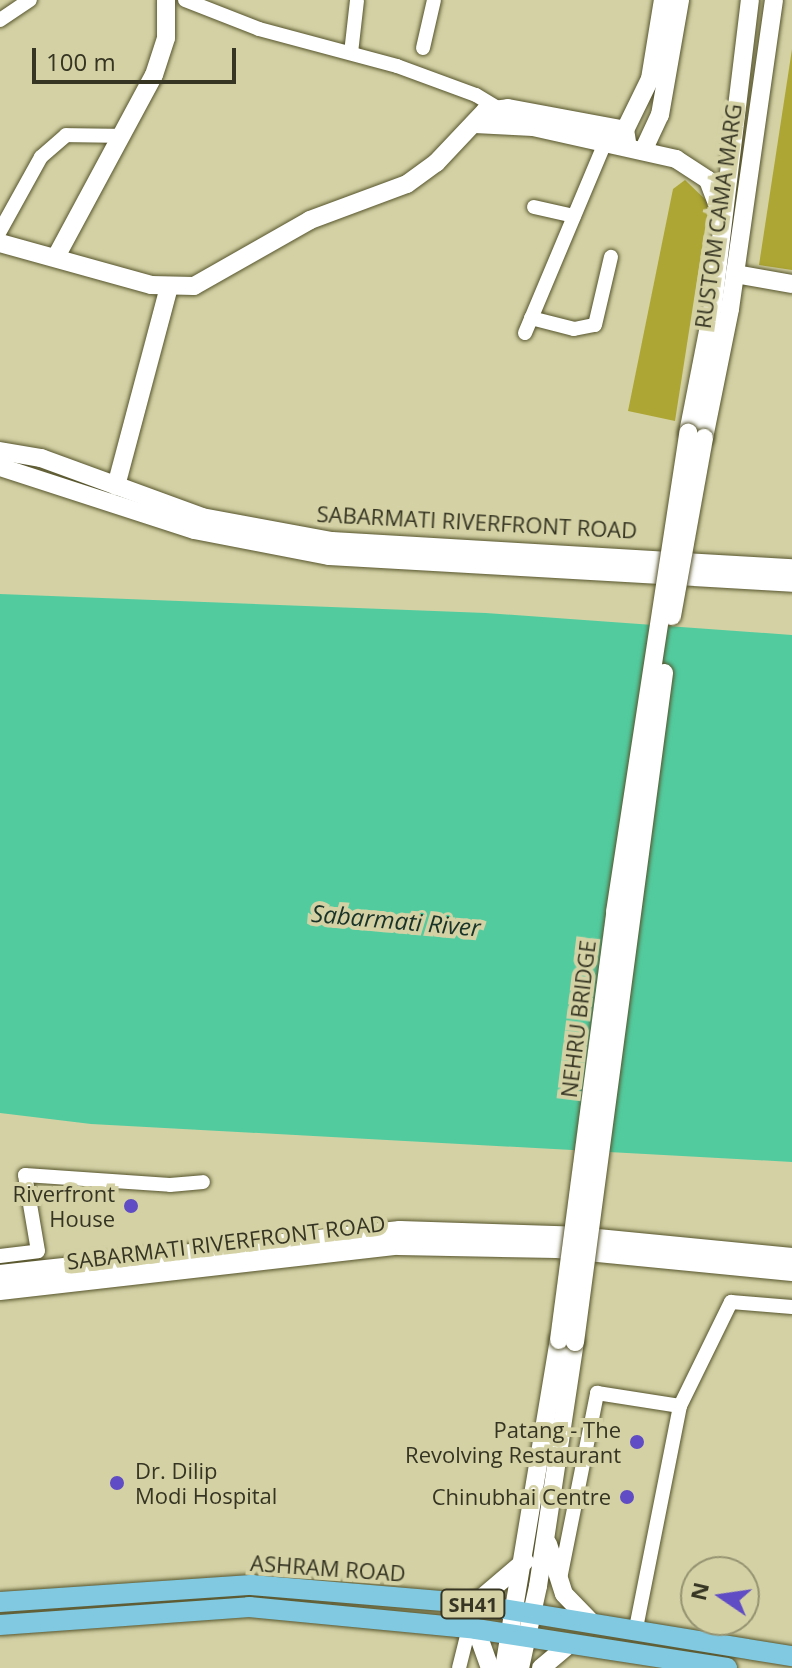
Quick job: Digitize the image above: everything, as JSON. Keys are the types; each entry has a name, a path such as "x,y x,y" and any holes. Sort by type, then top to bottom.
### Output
{"main road":[{"path":"57,255 154,75 166,38 166,0"},
{"path":"625,130 650,79 663,0"},
{"path":"636,150 660,115 680,0"},
{"name":"RUSTOM CAMA MARG","path":"696,436 750,0"},
{"name":"RUSTOM CAMA MARG","path":"696,436 735,274 774,0"},
{"path":"0,243 57,255 111,275 169,287 194,286 310,220 407,184 475,124 485,111 499,109 625,130"},
{"path":"475,124 533,127 636,150 694,168 716,196 721,218"},
{"path":"625,130 636,150"},
{"path":"735,274 792,284"},
{"path":"116,486 169,287"},
{"name":"NEHRU BRIDGE","path":"524,1612 546,1537 567,1341 696,436"},
{"name":"SABARMATI RIVERFRONT ROAD","path":"0,451 41,458 202,517 332,541 649,556 792,568"},
{"path":"0,467 37,475 194,530 329,556 792,583"},
{"name":"SABARMATI RIVERFRONT ROAD","path":"0,1291 147,1267 250,1243 429,1230 577,1236 792,1257"},
{"name":"SABARMATI RIVERFRONT ROAD","path":"0,1274 147,1267 358,1248 457,1245 557,1249 792,1272"},
{"name":"NEHRU BRIDGE","path":"524,1612 525,1561 567,1341"},
{"path":"546,1537 570,1603 590,1621"},
{"path":"467,1603 479,1600 525,1561"},
{"name":"ASHRAM ROAD","path":"0,1602 251,1585 467,1603 636,1628 792,1656"},
{"name":"ASHRAM ROAD","path":"0,1625 249,1607 473,1628 567,1646 727,1668"},
{"path":"520,1668 524,1612"},
{"path":"473,1628 490,1668"},
{"path":"504,1668 520,1637"},
{"path":"541,1668 567,1646"}],"street":[{"path":"0,20 30,0"},
{"path":"185,0 259,29 351,53 476,95 499,109"},
{"path":"351,53 357,0"},
{"path":"423,48 434,0"},
{"path":"0,231 41,157 66,135 122,136"},
{"path":"525,333 605,143"},
{"path":"534,207 574,216"},
{"path":"531,318 574,329 595,325 611,257"},
{"path":"0,1256 38,1251 25,1175 170,1185 203,1182"},
{"path":"636,1628 680,1406 731,1302 792,1307"},
{"path":"560,1582 597,1393 680,1406"},
{"path":"459,1668 473,1628"}],"shaded area":[{"path":"792,49 792,270 759,265"},
{"path":"685,180 709,203 675,421 628,411 673,189"}],"water":[{"name":"Sabarmati River","path":"0,594 486,613 792,635 792,1162 91,1124 0,1113"}],"place":[{"name":"Riverfront House","path":"131,1206"},
{"name":"Patang - The Revolving Restaurant","path":"637,1442"},
{"name":"Dr. Dilip Modi Hospital","path":"117,1483"},
{"name":"Chinubhai Centre","path":"627,1497"}]}
